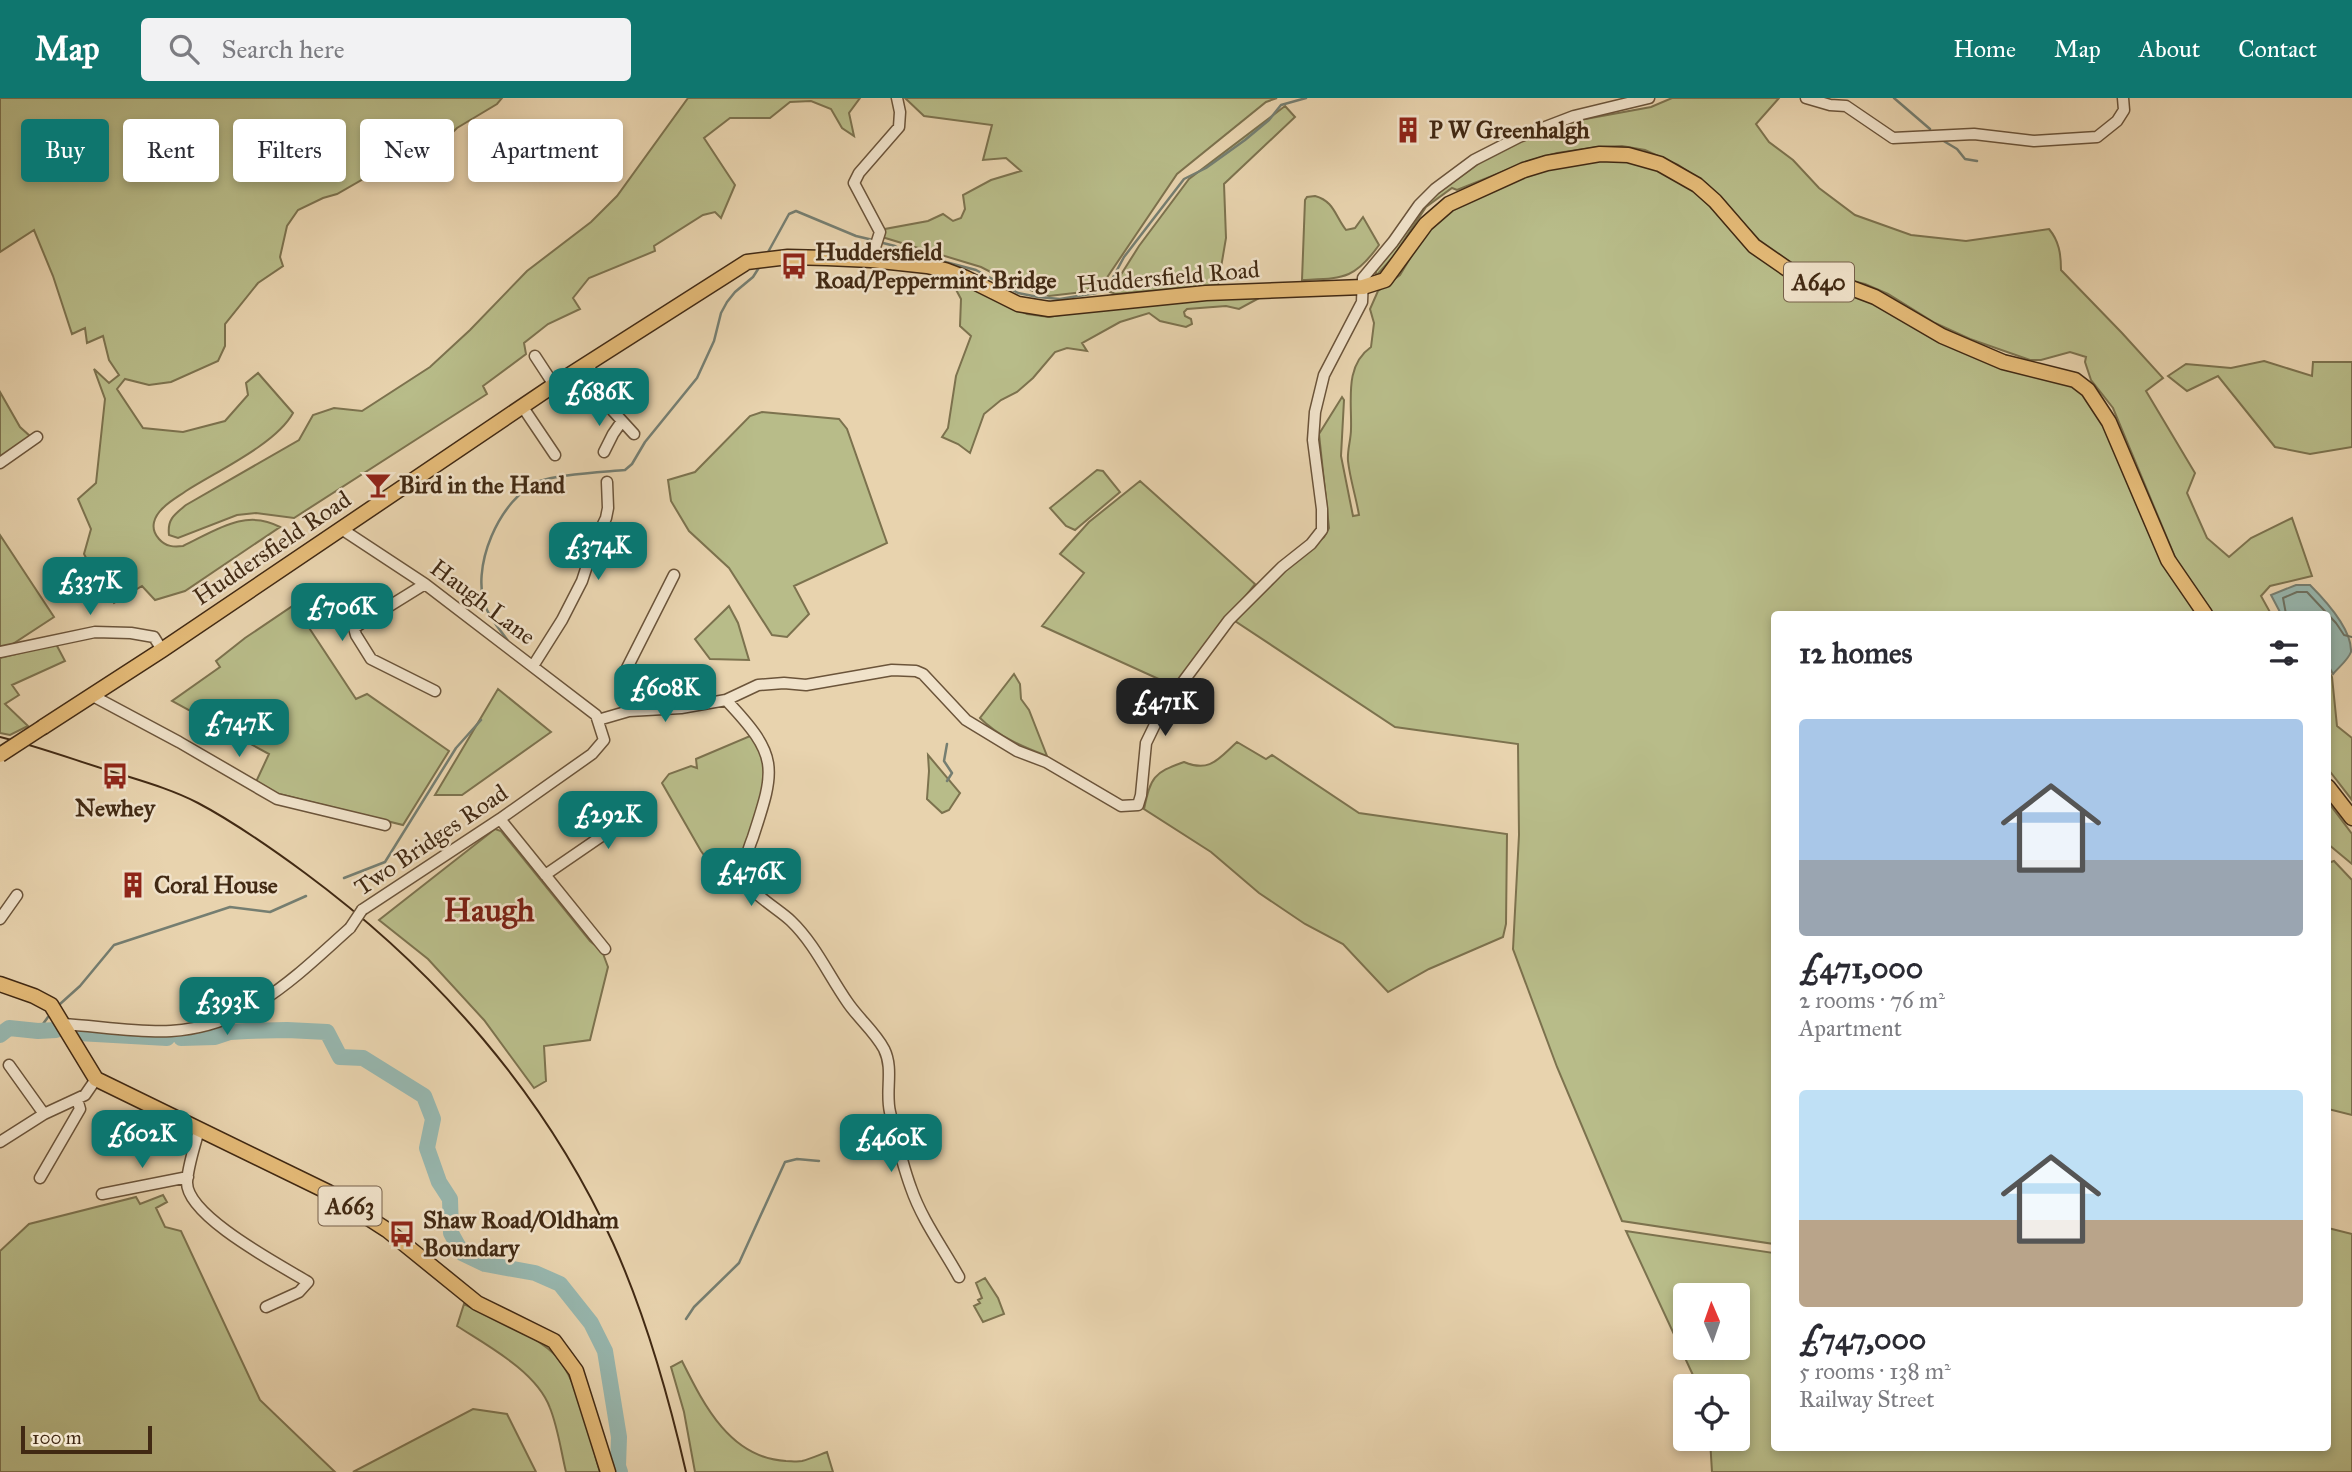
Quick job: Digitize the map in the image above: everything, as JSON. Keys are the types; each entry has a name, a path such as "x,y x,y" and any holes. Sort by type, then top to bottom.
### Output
{"main road":[{"name":"Huddersfield Road","path":"0,755 162,650 522,406 747,262 788,257 873,256 945,270 1018,304 1049,309 1194,293 1363,287 1385,279 1426,223 1449,204 1524,170 1547,163 1600,154 1628,155 1660,163 1697,185 1715,201 1754,246 1793,273 1812,282 1846,286 1875,297 1942,336 2003,362 2075,380 2088,390 2109,422 2168,560 2203,611"},
{"path":"2331,791 2352,818"},
{"path":"0,984 51,1005 96,1079"},
{"name":"A663","path":"96,1079 328,1192 387,1230 477,1303 554,1341 576,1371 608,1472"}],"street":[{"path":"873,256 880,232 854,183 859,173 899,127 897,98"},
{"path":"597,717 726,700 758,685 806,685 892,670 916,671 923,674 966,720 1017,751 1045,762 1121,806 1138,805 1146,743 1162,710 1229,620 1282,567 1311,544 1322,530 1313,440 1315,412 1324,375 1362,302 1363,278 1419,205 1435,189 1474,160 1519,137 1574,116 1650,98"},
{"path":"1806,98 1846,107 1893,138 1974,134 2034,141 2097,137 2117,121 2124,110 2123,98"},
{"path":"535,356 554,385"},
{"path":"587,364 608,397 613,411 634,434"},
{"path":"522,406 555,455"},
{"path":"604,452 622,421"},
{"path":"0,463 37,437"},
{"path":"534,666 582,581 608,508 607,482"},
{"name":"Haugh Lane","path":"340,528 425,584 597,717"},
{"path":"629,711 626,670 674,575"},
{"path":"425,584 354,628 371,659 435,691"},
{"path":"0,652 94,632 154,637 162,650"},
{"path":"93,696 277,799 385,825"},
{"path":"726,700 748,723 761,742 770,771 761,812 746,858 746,883 798,928 848,1004 883,1048 889,1065 888,1103 911,1189 959,1277"},
{"name":"Two Bridges Road","path":"63,1024 169,1031 221,1023 246,1012 271,995 350,928 362,910 500,819 592,754 604,740 597,717"},
{"path":"545,875 631,816 646,799"},
{"path":"500,819 606,949"},
{"path":"0,919 17,895"},
{"path":"9,1065 44,1114"},
{"path":"0,1142 44,1114 85,1095 96,1079"},
{"path":"40,1178 80,1109 77,1099"},
{"path":"199,1129 188,1177 189,1195 200,1211 240,1241 308,1282 299,1292 266,1307"},
{"path":"102,1194 188,1177"}],"green space":[{"path":"0,98 502,98 497,104 468,119 454,131 454,119 360,119 360,181 337,194 298,210 287,226 280,257 283,266 258,283 225,324 225,346 218,361 171,382 149,385 125,379 117,389 143,428 183,432 225,421 248,395 246,383 258,373 293,413 285,424 260,446 186,491 158,514 154,531 164,544 173,546 183,546 219,528 242,521 255,520 280,527 185,591 155,600 142,586 114,603 95,575 84,554 91,529 78,499 96,483 105,399 94,369 109,383 119,375 109,360 103,336 87,343 85,328 72,334 34,230 0,252"},
{"path":"688,98 860,98 849,113 854,136 842,128 831,109 811,101 790,102 770,118 730,118 704,138 735,185 721,218 715,212 703,215 654,246 655,251 589,278 573,298 580,309 548,324 524,343 526,354 483,386 487,394 294,518 256,513 237,515 178,538 169,535 171,521 182,508 299,440 313,415 334,408 362,411 430,367 527,271 591,222 617,196"},
{"path":"905,98 1277,98 1266,102 1177,174 1106,279 1083,292 1049,296 1018,286 981,267 882,237 885,229 928,221 943,214 953,221 961,218 965,209 963,195 991,180 1021,171 1006,158 983,160 992,125 924,116"},
{"path":"1672,98 1779,98 1756,124 1769,142 1793,160 1819,188 1855,215 1911,235 1966,241 2049,229 2059,248 2061,270 2163,378 2146,391 2195,473 2187,493 2207,538 2229,557 2251,538 2292,518 2312,576 2270,586 2261,596 2269,611 2212,611 2177,562 2113,408 2091,380 2086,357 2070,352 2041,360 2030,360 1970,339 1935,323 1888,294 1865,284 1799,268 1759,240 1707,184 1678,165 1645,150 1622,146 1557,153 1529,161 1457,190 1452,188 1426,207 1393,257 1376,276 1376,271 1423,204 1493,153 1569,122 1651,107"},
{"path":"1285,106 1295,117 1224,184 1226,238 1218,285 1116,294 1110,292 1139,246 1189,179"},
{"path":"1626,158 1677,176 1756,254 2076,388 2100,416 2197,611 1771,611 1771,1244 1622,1221 1557,1067 1513,949 1519,835 1518,744 1395,727 1235,621 1284,570 1324,537 1329,528 1319,434 1342,397 1341,456 1353,516 1359,515 1348,461 1351,385 1357,364 1371,347 1374,323 1370,309 1378,291 1400,275 1430,225 1471,195 1564,163"},
{"path":"1315,196 1330,205 1346,230 1355,228 1363,217 1379,245 1362,265 1346,275 1302,280 1305,200"},
{"path":"948,278 1027,314 1049,317 1122,304 1261,297 1239,309 1226,306 1187,309 1185,316 1191,319 1192,324 1186,327 1160,321 1149,313 1120,322 1082,343 1087,351 1067,348 1055,352 1017,392 1001,400 984,414 970,453 942,437 948,428 956,376 971,336 960,326 961,299 953,284 947,283"},
{"path":"2264,361 2312,376 2313,362 2352,362 2352,447 2310,454 2275,447 2218,376 2187,391 2168,376 2186,364 2231,368"},
{"path":"0,392 20,427 31,437 0,458"},
{"path":"762,412 839,419 847,429 887,543 794,586 809,614 787,637 772,635 729,568 689,531 671,501 668,480 695,472 750,416"},
{"path":"1097,470 1103,471 1120,492 1075,530 1066,526 1050,508"},
{"path":"1140,481 1255,584 1174,686 1042,626 1084,573 1060,554 1089,522"},
{"path":"0,535 54,617 0,650"},
{"path":"294,605 356,699 367,694 449,751 403,825 275,793 255,784 269,754 172,701 220,667 216,661 245,638"},
{"path":"729,606 738,623 749,660 710,659 695,639"},
{"path":"56,644 65,661 12,685 19,695 5,704 28,726 10,735 0,733 0,658"},
{"path":"1014,674 1020,684 1021,699 1029,710 1047,756 1003,736 980,718"},
{"path":"2331,675 2337,726 2352,738 2352,800 2331,773"},
{"path":"498,689 551,732 462,795 435,795"},
{"path":"753,737 764,762 763,794 742,857 739,889 728,888 701,851 662,783 669,774 691,766 697,768 696,759"},
{"path":"1237,742 1266,759 1272,755 1359,813 1507,834 1506,924 1503,937 1429,969 1388,992 1343,944 1305,924 1259,893 1211,852 1144,809 1152,783 1160,773 1184,762 1207,765 1219,759"},
{"path":"928,755 960,793 949,810 942,813 927,799"},
{"path":"2331,806 2352,834 2352,864 2331,846"},
{"path":"495,829 501,831 590,941 602,951 608,967 590,1040 544,1046 546,1081 534,1088 484,1020 428,959 379,920"},
{"path":"2334,861 2352,880 2352,1115 2331,1110 2331,862"},
{"path":"163,1195 167,1202 156,1208 165,1227 181,1231 260,1400 335,1472 0,1472 0,1251 29,1224 136,1197 140,1204"},
{"path":"2331,1229 2352,1234 2352,1472 1712,1472 1711,1451 1750,1451 1750,1374 1692,1374 1686,1360 1750,1360 1750,1283 1673,1283 1673,1332 1626,1231 1771,1253 1771,1451 2331,1451"},
{"path":"985,1278 998,1298 1004,1314 983,1322 974,1306 980,1303 978,1300 982,1298 976,1283"},
{"path":"464,1304 533,1338 562,1363 576,1391 600,1472 566,1472 555,1423 544,1395 510,1361 457,1326"},
{"path":"682,1361 710,1411 734,1440 766,1458 786,1461 802,1461 827,1452 833,1472 695,1472 684,1412 671,1367"},
{"path":"473,1409 507,1414 536,1472 353,1472"}],"water":[{"path":"2296,585 2310,585 2336,615 2347,634 2351,652 2333,674 2331,611 2279,611 2271,595"}],"waterway":[{"path":"879,242 895,246 912,256 976,270 1018,293 1060,299 1096,293 1110,283 1124,257 1184,179 1206,168 1245,140 1269,120 1281,105 1306,98"},
{"path":"1894,98 1930,129"},
{"path":"1942,140 1957,149 1965,159 1977,161"},
{"path":"767,254 789,214 796,211 856,236 873,240"},
{"path":"508,641 489,614 482,594 485,556 491,536 501,518 525,489 540,481 569,475 625,470 632,464 645,442 697,378 714,341 721,313 727,302 753,277 760,266"},
{"path":"344,878 385,862 456,748 481,720"},
{"path":"947,744 944,761 952,773 947,781"},
{"path":"60,1004 80,986 114,945 230,907 270,912 306,896"},
{"path":"38,1031 48,1017"},
{"path":"0,1035 9,1028 56,1030"},
{"path":"181,1038 215,1037 230,1032 247,1031 327,1032 340,1057 363,1058 424,1096 433,1119 427,1148 439,1182 450,1199 451,1233 462,1253 485,1264 535,1273 560,1284 591,1323 605,1351 619,1437 620,1472"},
{"path":"78,1033 167,1038"},
{"path":"686,1319 694,1307 739,1263 785,1162 797,1159 819,1161"}],"tram line":[{"path":"0,737 153,785 187,798 240,827 353,911 442,993 483,1038 520,1086 555,1136 586,1188 613,1243 646,1327 686,1472"}],"place":[{"name":"P W Greenhalgh","path":"1408,130"},
{"name":"Huddersfield Road/Peppermint Bridge","path":"794,266"},
{"name":"Bird in the Hand","path":"378,485"},
{"name":"Newhey","path":"115,776"},
{"name":"Coral House","path":"133,885"},
{"name":"Shaw Road/Oldham Boundary","path":"402,1234"}],"district":[{"name":"Haugh","path":"489,910"}]}
